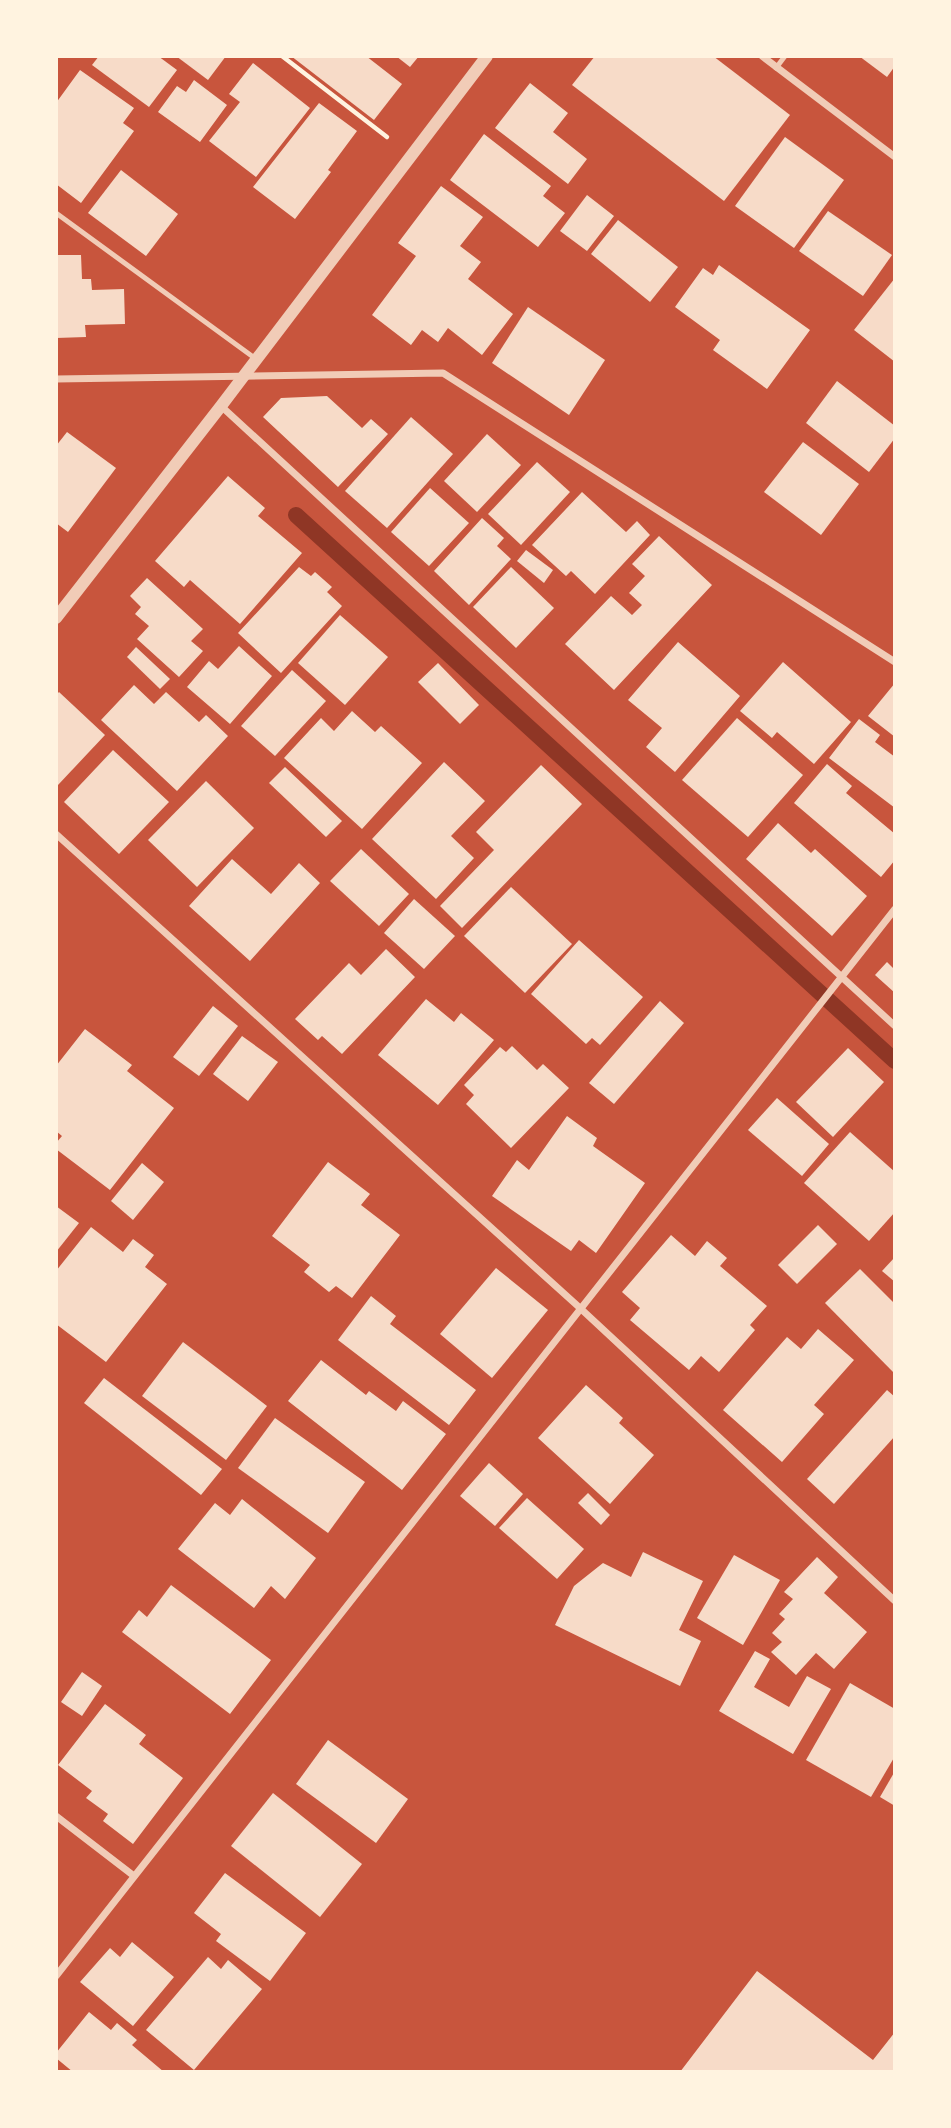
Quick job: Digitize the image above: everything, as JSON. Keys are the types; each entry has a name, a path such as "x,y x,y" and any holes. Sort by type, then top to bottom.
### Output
{"street":[{"path":"56,618 487,56"},
{"path":"762,56 895,157"},
{"path":"56,379 443,373 895,662"},
{"path":"220,406 840,979 895,1026"},
{"path":"56,834 580,1308 895,1601"},
{"path":"56,1976 895,909"},
{"path":"56,1816 134,1876"}],"lane":[{"path":"776,68 785,56"},
{"path":"56,214 256,359"}],"path":[{"path":"282,56 411,156"}],"building":[{"path":"99,56 158,56 177,70 149,107 92,65"},
{"path":"176,56 226,56 208,80"},
{"path":"291,56 366,56 402,84 374,120"},
{"path":"396,56 419,56 410,67"},
{"path":"595,56 713,56 790,115 724,201 572,85"},
{"path":"859,56 895,56 895,66 887,77"},
{"path":"253,63 310,108 256,177 209,141 240,102 229,94"},
{"path":"80,70 134,108 123,123 134,131 81,203 56,184 56,103"},
{"path":"194,80 227,105 200,142 158,112 177,86 186,92"},
{"path":"530,83 568,113 553,132 587,159 568,184 495,128"},
{"path":"319,103 357,131 328,170 331,172 295,219 253,187"},
{"path":"484,134 551,186 543,196 565,213 538,247 450,180"},
{"path":"785,137 844,180 794,248 735,206"},
{"path":"121,170 178,214 146,256 88,213"},
{"path":"441,186 483,217 460,246 481,262 468,279 513,314 482,355 448,328 438,342 422,330 411,345 372,315 416,256 398,243"},
{"path":"587,195 614,216 587,251 560,231"},
{"path":"828,211 892,255 863,296 799,251"},
{"path":"618,220 678,267 650,302 591,254"},
{"path":"56,255 81,255 82,279 91,279 92,290 124,289 125,324 85,325 86,337 56,338"},
{"path":"719,265 810,330 767,389 713,350 720,340 675,307 703,268 713,275"},
{"path":"895,278 895,362 854,330"},
{"path":"528,307 605,360 569,415 492,363"},
{"path":"837,381 895,426 895,438 869,472 806,423"},
{"path":"327,396 362,428 371,419 388,434 338,487 263,417 281,398"},
{"path":"411,417 453,454 387,528 345,491"},
{"path":"67,432 116,468 68,532 56,523 56,446"},
{"path":"487,434 521,465 477,512 444,481"},
{"path":"803,442 859,484 821,535 764,492"},
{"path":"537,462 570,492 521,545 488,514"},
{"path":"228,476 265,508 258,516 302,553 240,624 190,580 184,587 155,561"},
{"path":"430,488 469,523 429,566 391,532"},
{"path":"582,492 626,532 637,521 650,535 595,594 571,571 566,576 532,545"},
{"path":"482,518 504,538 497,546 511,559 469,605 434,571"},
{"path":"659,536 712,585 614,690 565,644 611,596 632,615 642,605 629,593 645,576 632,564"},
{"path":"526,550 553,570 544,583 517,561"},
{"path":"299,567 311,576 315,572 332,587 327,592 342,606 281,673 238,633"},
{"path":"511,567 554,608 516,648 473,607"},
{"path":"147,578 203,629 191,641 203,651 179,677 137,639 149,626 135,614 141,607 130,596"},
{"path":"340,615 388,657 345,705 298,663"},
{"path":"678,642 740,696 675,772 646,747 662,728 628,700"},
{"path":"239,646 272,676 230,724 187,687 209,661 218,669"},
{"path":"136,647 170,679 160,689 127,657"},
{"path":"783,662 851,722 814,764 777,732 772,738 740,711"},
{"path":"438,663 479,705 460,724 418,682"},
{"path":"292,670 326,701 275,756 241,726"},
{"path":"895,683 895,737 868,716"},
{"path":"134,685 154,704 166,692 199,722 206,715 228,736 177,791 101,720"},
{"path":"59,692 105,735 58,785 56,695"},
{"path":"352,711 375,732 381,726 422,763 362,829 284,758 321,718 334,731"},
{"path":"737,718 803,775 748,837 682,780"},
{"path":"859,719 880,735 875,742 895,757 895,808 829,758"},
{"path":"113,750 169,802 119,854 64,802"},
{"path":"444,762 485,801 451,836 474,858 436,899 372,839"},
{"path":"827,764 852,786 846,793 895,834 895,860 881,877 794,803"},
{"path":"541,765 582,804 462,928 440,906 494,850 476,832"},
{"path":"285,767 342,821 326,837 269,783"},
{"path":"206,781 254,828 197,887 148,840"},
{"path":"778,823 811,853 815,849 867,896 832,936 746,859"},
{"path":"361,849 409,894 379,926 330,881"},
{"path":"232,859 271,894 299,863 320,883 250,961 189,906"},
{"path":"511,887 572,944 525,993 464,936"},
{"path":"414,899 455,936 424,969 384,933"},
{"path":"579,940 643,997 600,1045 592,1038 586,1044 531,994"},
{"path":"386,949 415,977 342,1054 322,1036 318,1040 295,1019 349,963 361,975"},
{"path":"887,962 895,970 895,993 875,975"},
{"path":"426,999 454,1022 461,1013 494,1040 438,1105 378,1055"},
{"path":"660,1001 684,1023 614,1104 589,1083"},
{"path":"213,1006 238,1026 199,1076 173,1057"},
{"path":"85,1029 132,1065 127,1071 174,1108 110,1190 56,1149 56,1143 62,1136 56,1131 56,1066"},
{"path":"242,1036 278,1062 248,1101 213,1074"},
{"path":"512,1046 537,1070 543,1064 569,1088 511,1148 466,1104 474,1095 464,1085 500,1047 506,1052"},
{"path":"848,1048 884,1082 833,1137 796,1102"},
{"path":"777,1098 829,1144 802,1176 748,1130"},
{"path":"567,1116 597,1138 593,1146 645,1183 596,1253 579,1240 571,1251 492,1196 517,1160 529,1170"},
{"path":"850,1132 895,1172 895,1212 869,1241 804,1183"},
{"path":"328,1162 370,1194 361,1205 400,1235 352,1298 336,1286 329,1292 304,1272 310,1265 272,1236"},
{"path":"142,1163 164,1182 133,1220 111,1201"},
{"path":"56,1206 79,1223 56,1252"},
{"path":"818,1225 837,1244 797,1284 778,1265"},
{"path":"91,1227 123,1252 133,1239 154,1255 145,1267 167,1284 106,1362 56,1324 56,1271"},
{"path":"671,1235 695,1256 707,1241 727,1258 720,1266 767,1306 750,1325 755,1330 719,1372 701,1356 689,1370 630,1320 640,1308 622,1292"},
{"path":"895,1257 895,1282 882,1271"},
{"path":"496,1268 548,1310 492,1378 440,1334"},
{"path":"860,1269 895,1304 895,1374 825,1303"},
{"path":"371,1296 396,1316 390,1324 476,1390 449,1425 338,1340"},
{"path":"818,1329 854,1360 814,1405 824,1414 782,1462 723,1410 787,1337 801,1349"},
{"path":"183,1342 267,1406 226,1460 142,1396"},
{"path":"321,1360 366,1395 369,1391 396,1411 403,1401 446,1434 402,1490 288,1401"},
{"path":"104,1378 222,1469 201,1495 84,1403"},
{"path":"586,1385 623,1418 619,1423 654,1455 610,1504 538,1438"},
{"path":"887,1390 895,1397 895,1436 834,1504 807,1479"},
{"path":"275,1418 365,1482 328,1533 238,1468"},
{"path":"489,1463 523,1494 495,1526 460,1496"},
{"path":"588,1493 610,1515 601,1525 578,1503"},
{"path":"527,1498 584,1549 557,1579 499,1528"},
{"path":"242,1499 316,1558 285,1599 271,1586 254,1608 178,1549 215,1503 230,1515"},
{"path":"643,1552 703,1581 679,1630 701,1641 680,1686 555,1625 574,1586 603,1563 631,1577"},
{"path":"734,1555 780,1580 743,1645 697,1618"},
{"path":"817,1557 838,1577 824,1593 867,1632 834,1669 816,1653 796,1675 771,1652 782,1642 772,1633 785,1619 779,1614 793,1599 784,1592"},
{"path":"171,1585 271,1660 230,1714 122,1632 139,1610 147,1617"},
{"path":"755,1651 770,1659 754,1687 789,1707 807,1676 831,1689 793,1754 719,1711"},
{"path":"82,1672 102,1686 82,1716 61,1702"},
{"path":"850,1683 895,1709 895,1756 871,1797 806,1760"},
{"path":"105,1704 146,1735 139,1744 183,1778 133,1844 103,1821 108,1814 86,1798 92,1791 58,1765"},
{"path":"328,1740 408,1799 376,1843 296,1784"},
{"path":"895,1771 895,1806 880,1797"},
{"path":"273,1793 362,1864 320,1917 231,1846"},
{"path":"225,1873 306,1933 270,1981 216,1941 221,1934 194,1913"},
{"path":"132,1942 174,1977 133,2026 80,1982 110,1948 120,1957"},
{"path":"208,1957 221,1969 228,1960 262,1989 194,2070 146,2030"},
{"path":"757,1971 873,2060 895,2032 895,2072 680,2072"},
{"path":"89,2012 111,2030 117,2023 137,2040 132,2045 164,2072 73,2072 56,2058 56,2053"}],"waterway":[{"path":"296,515 895,1061"}]}
